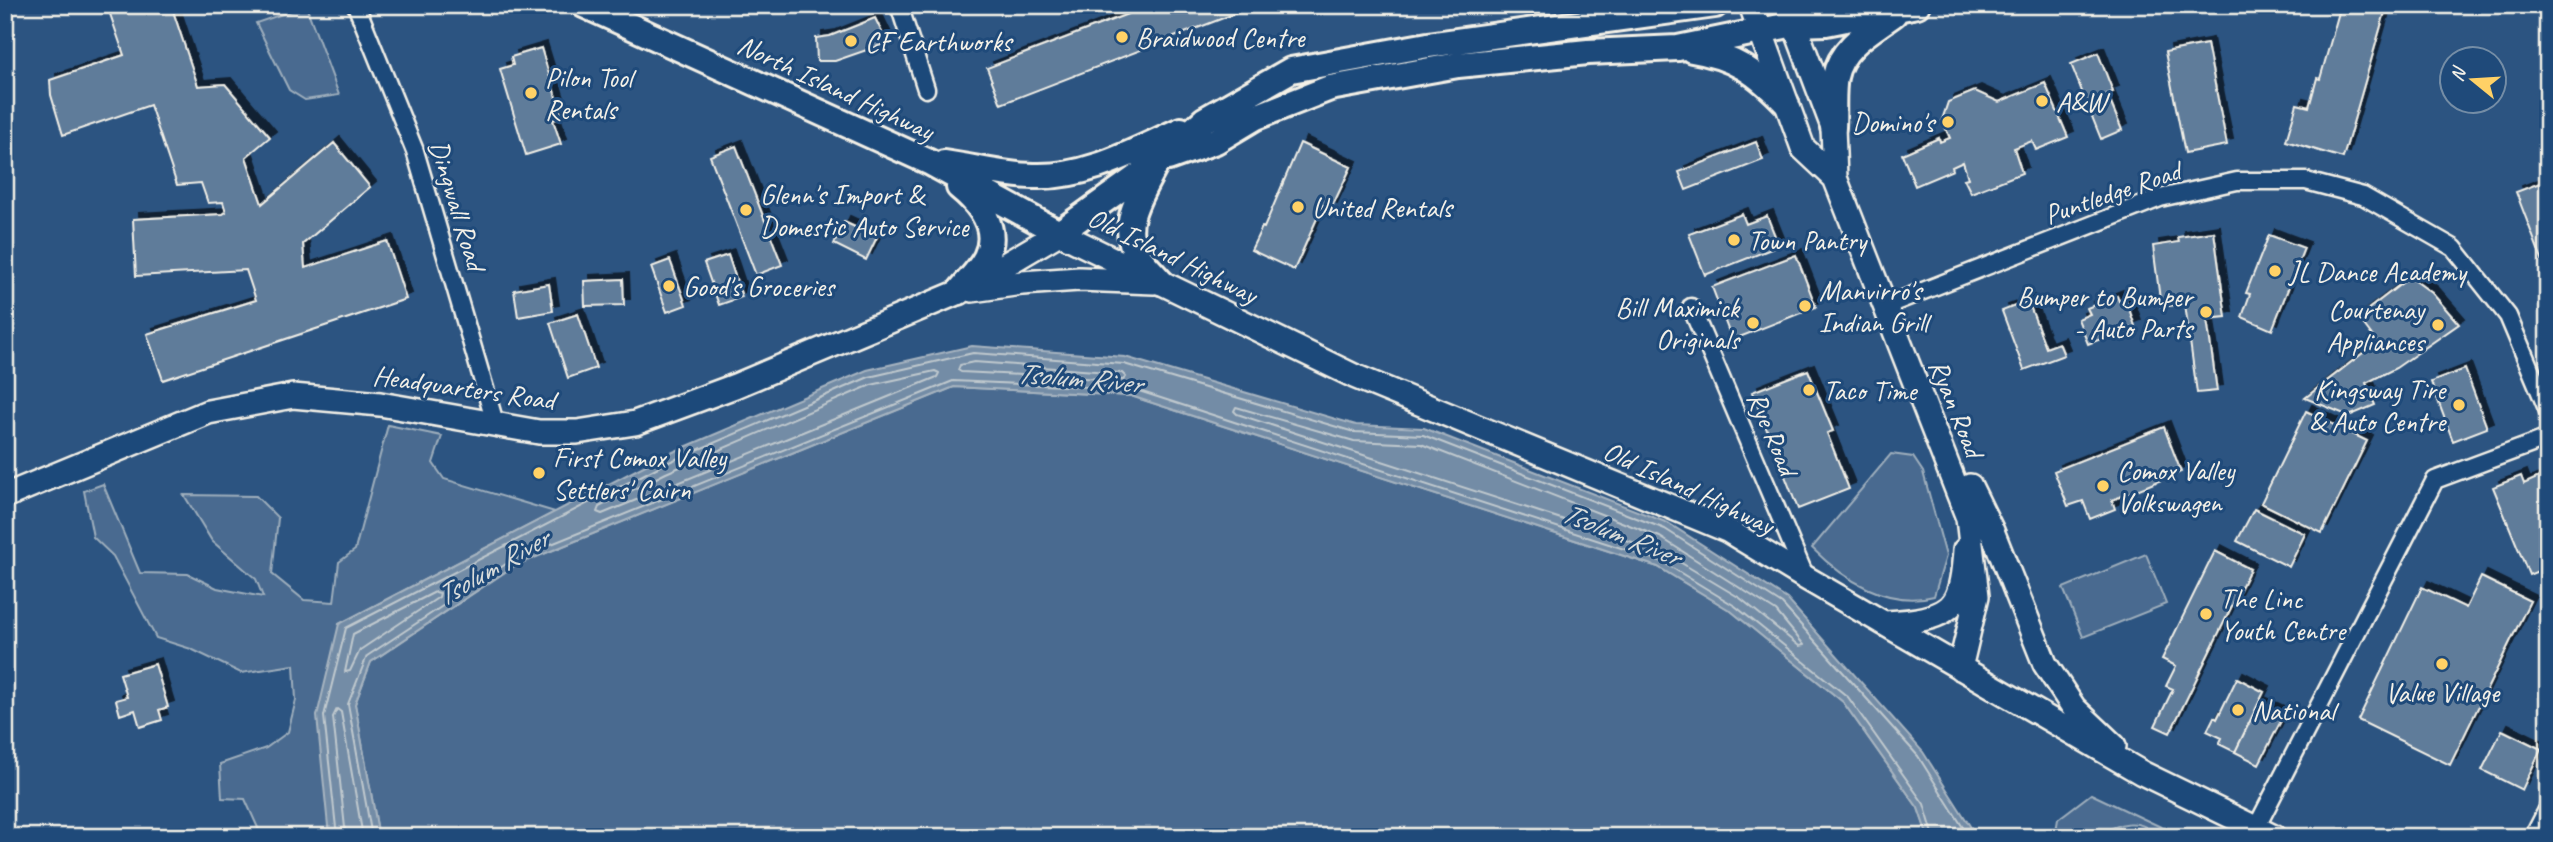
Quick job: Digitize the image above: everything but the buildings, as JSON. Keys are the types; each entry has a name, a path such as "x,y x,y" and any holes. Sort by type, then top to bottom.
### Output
{"main road":[{"name":"North Island Highway","path":"584,5 929,162 1059,233"},
{"path":"929,162 1006,174 1062,175 1110,163 1204,120 1291,70 1428,45 1667,9 1715,5"},
{"name":"Ryan Road","path":"1751,5 1803,148 1836,178"},
{"path":"1161,282 1137,255 1130,233 1131,214 1158,162 1216,141 1256,117 1330,88 1458,65 1588,52 1678,48 1759,32 1791,15 1826,23 1910,6"},
{"path":"1833,127 1835,77 1844,53 1863,35 1910,6"},
{"name":"Ryan Road","path":"1791,15 1833,127 1836,178 1968,517 1977,596 1960,668"},
{"path":"1678,48 1718,54 1741,65 1760,77 1786,103"},
{"path":"1059,233 1158,162 1204,120"},
{"path":"929,162 972,198 989,222 986,257 958,292"},
{"name":"Headquarters Road","path":"5,496 208,412 293,396 380,404 539,432 577,432 635,423 735,386 958,292 1059,233"},
{"name":"Old Island Highway","path":"1059,233 1354,376 1727,530 2142,773 2265,833"},
{"path":"958,292 1079,279 1161,282"},
{"path":"1904,355 1992,531 2045,664 2074,708 2142,773"},
{"path":"1883,623 1911,622 1937,614 1955,601 1964,569 1968,517"}],"street":[{"name":"Dingwall Road","path":"356,5 415,151 496,426"},
{"path":"899,5 926,89"},
{"name":"Puntledge Road","path":"1885,306 2160,198 2237,181 2306,181 2363,196 2454,248 2508,316 2548,411"},
{"name":"Rye Road","path":"1691,307 1805,578"},
{"path":"2265,833 2435,480 2548,438"},
{"path":"2533,837 2548,808"}],"shaded area":[{"path":"306,6 339,95 305,100 289,90 256,23"},
{"path":"954,387 1131,396 1658,567 1731,611 1843,702 1918,808 1928,837 379,837 355,704 371,662 514,566"},
{"path":"388,425 442,436 433,463 444,479 555,512 339,624 328,826 331,837 262,837 245,799 222,798 220,764 266,748 288,732 296,700 294,665 241,673 191,649 156,638 113,556 93,537 84,491 103,484 140,573 188,574 217,588 263,597 256,579 212,541 184,495 256,496 278,518 272,574 304,600 334,602 339,562 355,550"},
{"path":"1891,454 1913,457 1923,472 1946,556 1934,596 1917,599 1884,595 1838,571 1812,548"},
{"path":"2146,554 2166,604 2083,637 2063,588"},
{"path":"2091,794 2182,837 2156,837 2144,826 2129,824 2114,828 2100,837 2055,837 2058,819"}],"water":[{"name":"Tsolum River","path":"972,346 1125,357 1356,425 1424,428 1668,523 1787,599 1923,752 1977,837 1928,837 1918,808 1843,702 1731,611 1658,567 1131,396 954,387 514,566 371,662 355,704 379,837 331,837 317,716 339,624 659,458 867,370"}],"place":[{"name":"Braidwood Centre","path":"1122,37"},
{"name":"CF Earthworks","path":"851,41"},
{"name":"Pilon Tool Rentals","path":"531,93"},
{"name":"A&W","path":"2042,101"},
{"name":"Domino's","path":"1948,122"},
{"name":"United Rentals","path":"1298,207"},
{"name":"Glenn's Import & Domestic Auto Service","path":"746,210"},
{"name":"Town Pantry","path":"1734,240"},
{"name":"JL Dance Academy","path":"2275,271"},
{"name":"Good's Groceries","path":"669,286"},
{"name":"Manvirro's Indian Grill","path":"1805,306"},
{"name":"Bumper to Bumper - Auto Parts","path":"2206,312"},
{"name":"Bill Maximick Originals","path":"1753,323"},
{"name":"Courtenay Appliances","path":"2438,325"},
{"name":"Taco Time","path":"1809,390"},
{"name":"Kingsway Tire & Auto Centre","path":"2459,405"},
{"name":"First Comox Valley Settlers' Cairn","path":"539,473"},
{"name":"Comox Valley Volkswagen","path":"2103,486"},
{"name":"The Linc Youth Centre","path":"2206,614"},
{"name":"Value Village","path":"2442,664"},
{"name":"National","path":"2238,710"}]}
